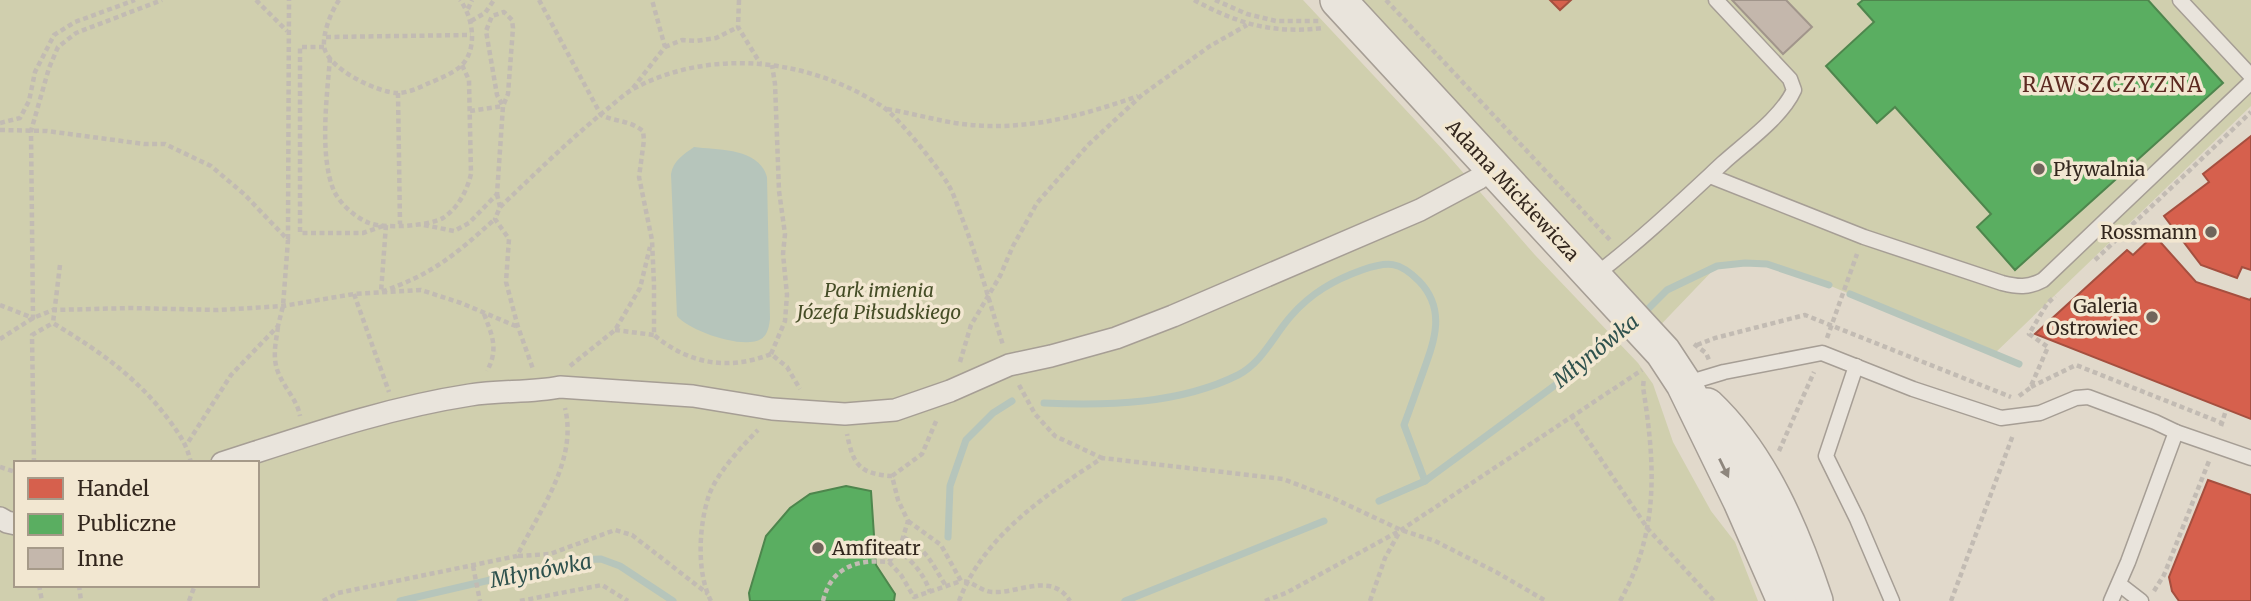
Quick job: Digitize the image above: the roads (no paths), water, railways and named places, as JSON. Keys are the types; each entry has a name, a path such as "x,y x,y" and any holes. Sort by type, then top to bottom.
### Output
{"street":[{"name":"Adama Mickiewicza","path":"1349,12 1663,352 1685,384 1762,547 1784,601"},
{"path":"228,461 396,410 472,394 550,389 693,396 772,408 845,414 895,410 950,391 1009,365 1116,338 1173,316 1420,210 1493,168"},
{"name":"Adama Mickiewicza","path":"1685,384 1717,415 1741,445 1767,487 1793,541 1815,601"}],"lane":[{"path":"1592,277 1623,254 1710,176 1788,102 1794,90 1790,79 1716,0"},
{"path":"2180,0 2251,76"},
{"path":"1710,176 1864,237 2002,283 2018,287 2031,286 2043,280 2111,218 2251,82"},
{"path":"1685,384 1724,372 1822,353 2001,418 2040,413 2076,398 2088,397 2251,458"},
{"path":"1856,366 1826,456 1857,519 1892,601"},
{"path":"2112,601 2176,432"},
{"path":"2119,584 2144,599"}],"waterway":[{"name":"Młynówka","path":"1643,314 1667,290 1717,266 1767,264 1829,285"},
{"path":"1044,403 1143,401 1216,385 1238,375 1254,363 1291,316 1324,288 1342,278 1379,265 1399,266 1419,281 1428,292 1435,315 1436,326 1431,350 1404,425 1425,481"},
{"name":"Młynówka","path":"1850,294 2019,364"},
{"name":"Młynówka","path":"1379,501 1425,481 1615,341 1629,327"},
{"path":"948,537 950,486 966,440 993,413 1012,401"},
{"name":"Młynówka","path":"1125,601 1324,521"},
{"name":"Młynówka","path":"400,601 576,560 601,559 620,566 673,601"}],"place":[{"name":"Pływalnia","path":"2039,169"},
{"name":"Rossmann","path":"2211,232"},
{"name":"Galeria Ostrowiec","path":"2152,317"},
{"name":"Amfiteatr","path":"818,548"}],"district":[{"name":"RAWSZCZYZNA","path":"2113,85"}],"park label":[{"name":"Park imienia Józefa Piłsudskiego","path":"879,301"}]}
